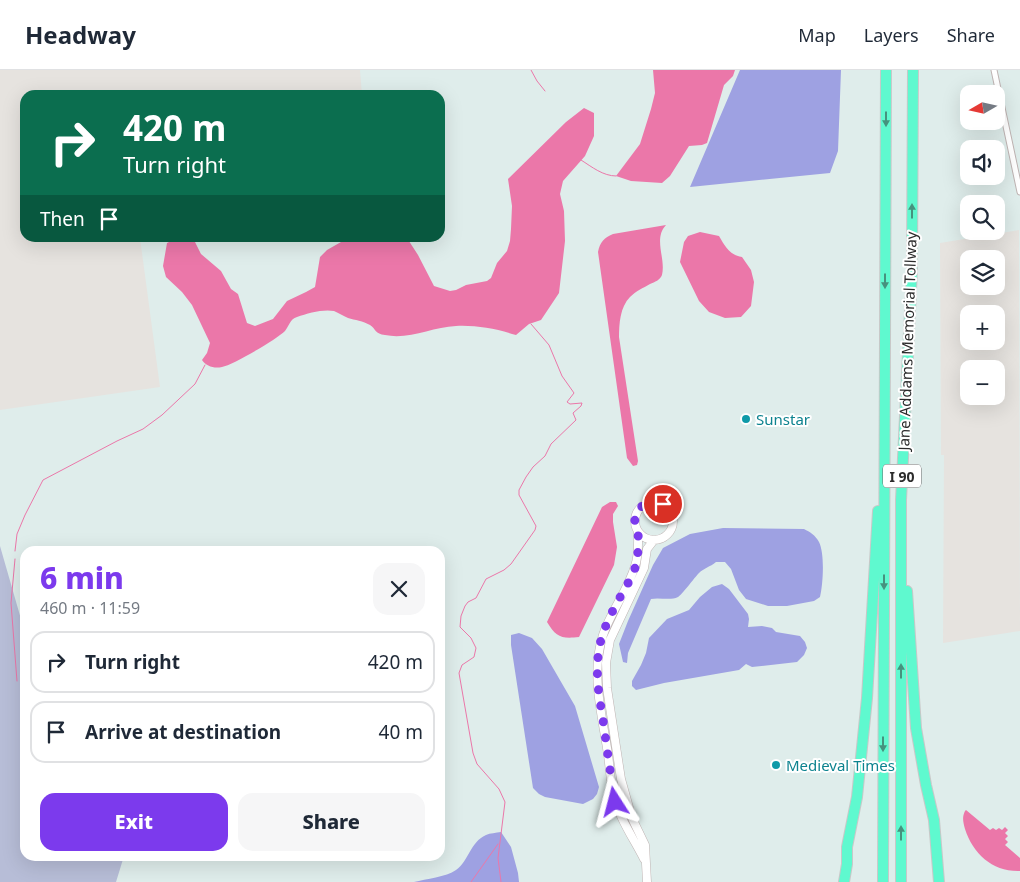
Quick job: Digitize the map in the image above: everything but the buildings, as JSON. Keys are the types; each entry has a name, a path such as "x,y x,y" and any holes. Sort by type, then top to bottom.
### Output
{"highway":[{"name":"Jane Addams Memorial Tollway","path":"883,882 886,70"},
{"name":"Jane Addams Memorial Tollway","path":"901,882 901,500 912,270 912,70"},
{"path":"844,882 847,847 857,797 867,698 885,393"},
{"path":"901,500 916,728 934,820 939,882"},
{"path":"837,882 841,858 847,847"}],"street":[{"path":"994,70 1020,192"},
{"path":"638,532 648,539 664,538 672,527 672,514 663,504 652,502 643,505 636,513 635,523 638,532 636,565 602,635 597,659 597,680 615,802 645,861"},
{"path":"647,882 645,845 632,818 621,778 607,688 606,663 610,640 644,568 647,549 654,540"},
{"path":"598,654 607,656"},
{"path":"602,716 611,715"},
{"path":"612,780 621,778"}],"shaded area":[{"path":"0,70 360,70 362,90 20,90 20,242 141,242 160,387 0,410"},
{"path":"653,70 735,70 733,76 724,85 707,143 689,146 670,176 662,183 631,181 616,176 640,144 655,93"},
{"path":"740,70 841,70 838,151 830,173 690,187"},
{"path":"584,108 594,113 594,136 585,156 563,181 560,194 564,211 565,241 559,293 541,320 529,324 516,335 486,328 464,326 447,327 412,335 394,336 379,334 367,324 334,311 320,311 295,318 280,335 228,365 219,368 213,367 202,360 207,353 210,343 192,305 182,292 166,277 163,266 167,243 195,242 201,254 221,271 231,289 238,294 247,323 255,326 273,319 287,301 315,287 320,257 327,250 341,242 410,242 434,286 450,291 466,285 487,281 491,278 497,263 507,251 510,241 512,206 508,179 566,122"},
{"path":"666,225 660,236 662,275 657,281 630,297 624,306 620,321 619,337 638,461 637,465 633,466 627,458 598,252 603,241 613,234"},
{"path":"1019,230 1020,631 943,643 944,455 941,455 940,243 960,240 1005,240 1005,232"},
{"path":"700,232 719,236 728,250 742,257 751,270 754,282 751,306 741,317 725,318 709,312 699,301 680,262 684,242 688,236"},
{"path":"610,502 616,502 618,506 613,514 617,547 614,565 579,637 568,638 560,636 553,631 547,622 602,507"},
{"path":"723,528 804,529 816,537 821,547 823,561 820,597 814,601 787,606 768,606 746,599 739,590 731,569 725,562 716,562 699,573 678,597 672,599 651,599 628,653 627,663 623,662 619,644 653,565 663,548 690,534"},
{"path":"0,546 20,616 20,861 122,861 116,882 0,882"},
{"path":"722,584 729,589 748,614 748,627 762,626 772,628 776,632 800,636 807,648 804,655 797,662 752,667 746,664 739,670 664,683 636,690 632,686 632,681 646,653 649,638 667,619 689,610 712,587"},
{"path":"519,633 532,638 542,649 575,706 599,787 593,799 583,804 545,797 533,788 511,645 511,635"},
{"path":"966,810 990,830 999,828 1002,830 1005,827 1008,830 1005,833 1008,836 1005,839 1008,842 1005,845 1020,858 1020,871 1010,871 993,865 979,854 965,829 963,817"},
{"path":"501,832 511,847 519,882 414,882 441,876 456,870 464,862 476,842 488,834"}],"waterway":[{"path":"531,70 545,91"},
{"path":"581,160 602,173 616,176"},
{"path":"501,882 498,858 505,802 499,789 477,764 473,753 459,673 462,665 474,657 476,648 471,638 460,627 461,616 468,602 476,598 486,579 504,570 511,564 535,530 536,526 519,495 519,490 533,467 545,456 551,444 576,420 573,413 582,403 570,404 567,402 574,393 562,376 549,345 531,324"},
{"path":"15,551 17,534 43,480 143,429 162,415 195,384 205,365"},
{"path":"15,559 11,603 17,681"},
{"path":"471,882 498,844"}],"place":[{"name":"Sunstar","path":"746,419"},
{"name":"Medieval Times","path":"776,765"}],"route":[{"path":"615,802 597,680 597,659 602,635 636,565 638,549 638,532 635,523 636,513 639,508 648,503 658,502 663,504"}]}
